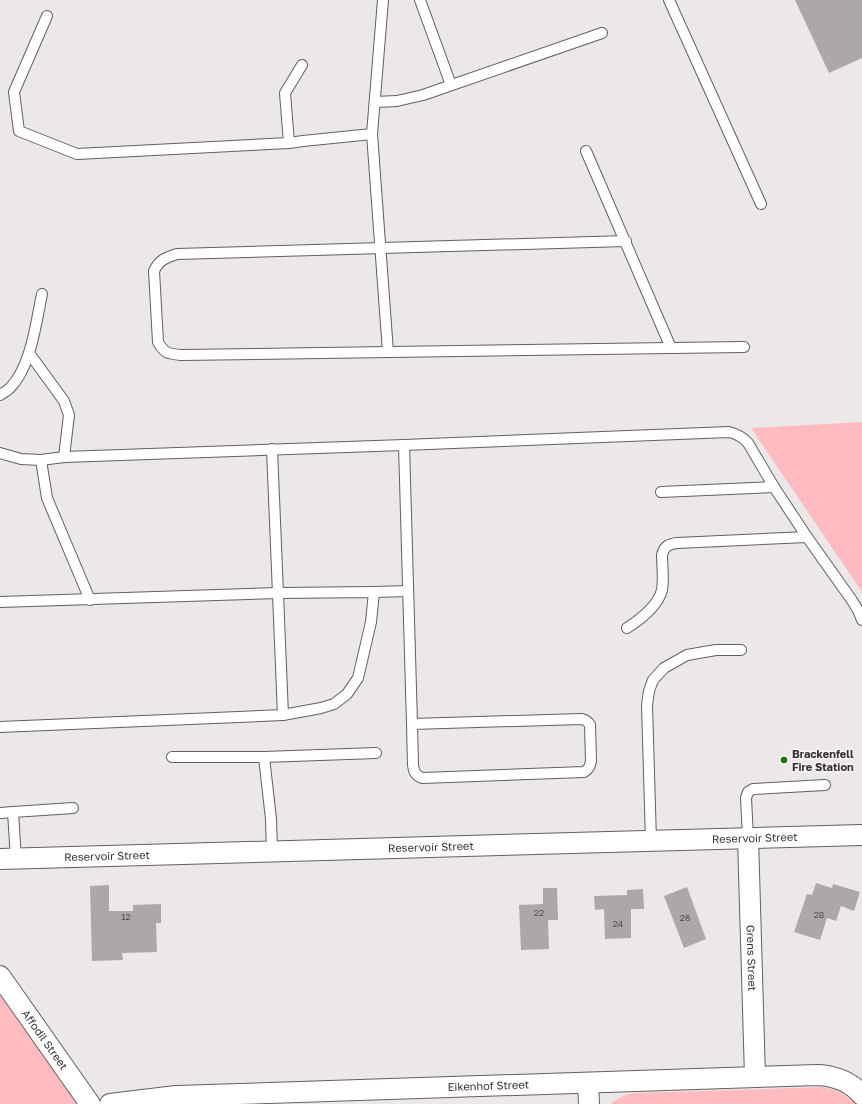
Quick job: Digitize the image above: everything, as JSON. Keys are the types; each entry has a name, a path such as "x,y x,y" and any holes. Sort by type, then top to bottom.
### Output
{"street":[{"name":"Reservoir Street","path":"8,859 862,835"},
{"name":"Grens Street","path":"748,838 755,1077"},
{"name":"Affodil Street","path":"0,976 90,1104"},
{"name":"Eikenhof Street","path":"110,1104 176,1096 818,1075 838,1078 847,1082 862,1095"},
{"path":"588,1083 589,1104"}],"lane":[{"path":"383,0 372,134 388,352"},
{"path":"420,0 451,85"},
{"path":"669,0 761,204"},
{"path":"47,16 14,92 19,131 77,154 289,144 303,141 372,134"},
{"path":"375,102 397,101 423,95 602,33"},
{"path":"289,144 285,93 302,65"},
{"path":"586,151 672,348"},
{"path":"626,241 177,254 166,258 157,265 154,271 158,342 162,350 169,354 181,355 744,346"},
{"path":"0,395 10,387 23,369 29,353 42,294"},
{"path":"29,353 64,401 69,415 64,457"},
{"path":"0,453 21,459 41,460 64,457 729,432 744,438 748,443 806,537 858,610 862,620"},
{"path":"404,445 413,765 416,775 422,778 584,772 588,770 590,766 590,725 586,720 582,719 412,724"},
{"path":"272,449 283,715"},
{"path":"41,460 47,498 90,600"},
{"path":"661,492 774,487"},
{"path":"627,628 640,620 659,597 662,589 662,555 663,551 670,544 806,537"},
{"path":"0,602 278,593 408,591"},
{"path":"0,726 283,715 334,704 347,694 358,678 371,622 374,592"},
{"path":"651,841 646,705 653,680 664,668 687,655 716,650 741,650"},
{"path":"172,757 264,757 376,753"},
{"path":"264,757 271,819 272,852"},
{"path":"748,838 746,798 748,792 753,789 825,785"},
{"path":"0,813 73,808"},
{"path":"8,859 13,812"}],"shaded area":[{"path":"862,422 862,592 751,428"},
{"path":"0,995 77,1104 0,1104"},
{"path":"823,1087 840,1093 855,1104 611,1104 622,1096 636,1093"}],"building":[{"path":"795,0 862,0 862,58 829,73"},
{"path":"816,883 832,888 833,884 860,892 854,911 841,906 836,921 827,918 820,940 794,932 807,894 812,895"},
{"path":"109,885 109,911 133,911 133,905 161,904 161,923 156,923 157,952 122,953 123,960 92,961 90,886"},
{"path":"687,887 706,939 684,948 664,896"},
{"path":"543,888 557,888 558,920 548,920 549,949 521,950 519,905 543,904"},
{"path":"643,889 644,909 631,909 631,938 605,939 604,909 595,910 594,896 627,895 627,890"}],"place":[{"name":"Brackenfell Fire Station","path":"784,760"}]}
